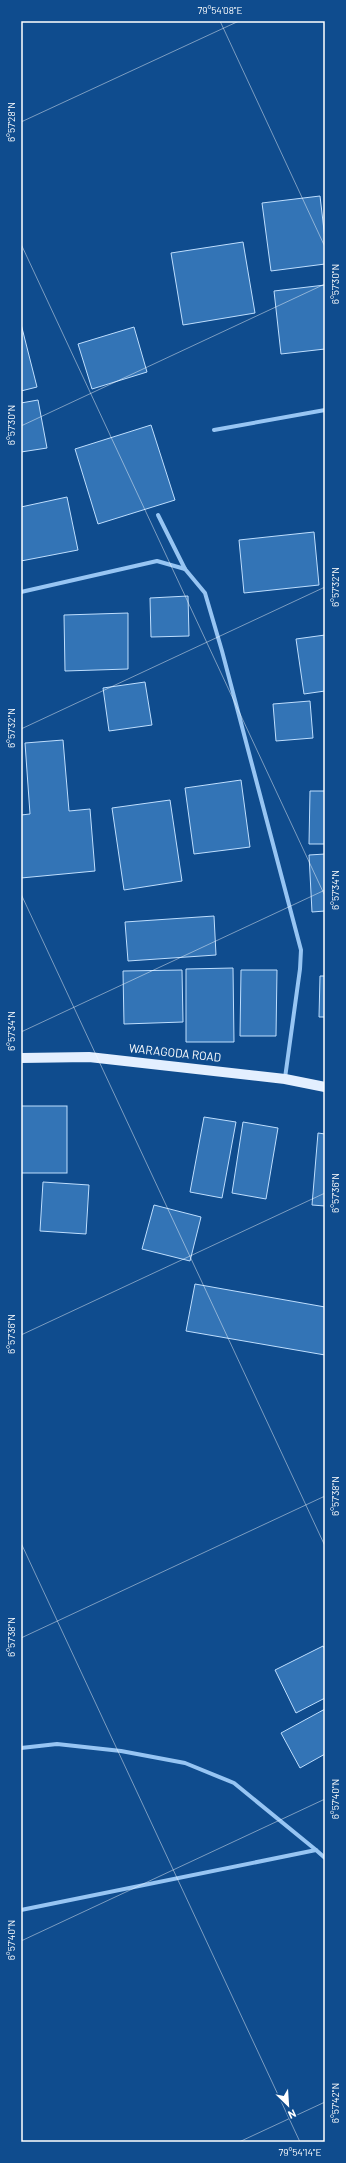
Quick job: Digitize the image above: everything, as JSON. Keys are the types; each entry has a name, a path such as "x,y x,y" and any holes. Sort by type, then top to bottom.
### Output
{"main road":[{"name":"WARAGODA ROAD","path":"21,1058 89,1057 284,1079 325,1087"}],"street":[{"path":"214,430 325,410"},
{"path":"158,516 185,569 205,593 222,651 298,936 301,950 300,969 284,1079"},
{"path":"21,592 157,561 185,569"},
{"path":"21,1748 57,1744 121,1751 185,1763 234,1783 325,1858"},
{"path":"21,1910 316,1850"}],"building":[{"path":"320,196 325,239 325,264 271,271 262,203"},
{"path":"243,242 255,313 183,325 171,253"},
{"path":"325,285 325,349 281,354 274,291"},
{"path":"21,324 37,387 21,391"},
{"path":"134,327 147,372 92,389 78,344"},
{"path":"38,400 47,448 21,452 21,403"},
{"path":"151,425 175,500 98,524 75,449"},
{"path":"67,497 78,550 21,561 21,507"},
{"path":"314,532 319,585 244,593 239,540"},
{"path":"188,596 189,636 151,637 150,598"},
{"path":"128,613 128,669 65,671 64,615"},
{"path":"325,635 325,691 304,694 296,639"},
{"path":"145,682 152,725 109,731 103,688"},
{"path":"310,701 313,738 276,741 273,704"},
{"path":"63,740 69,811 90,809 95,871 21,878 21,815 30,814 25,743"},
{"path":"241,780 250,847 194,854 185,788"},
{"path":"310,791 325,791 325,844 309,844"},
{"path":"170,800 182,881 124,890 112,808"},
{"path":"325,854 325,911 312,912 309,855"},
{"path":"214,916 216,955 128,961 125,922"},
{"path":"233,968 234,1042 186,1042 186,969"},
{"path":"182,970 183,1022 124,1024 123,971"},
{"path":"241,970 277,970 276,1036 240,1036"},
{"path":"320,976 325,976 325,1017 319,1017"},
{"path":"21,1106 67,1106 67,1173 21,1173"},
{"path":"204,1117 236,1122 222,1198 190,1192"},
{"path":"243,1122 278,1128 266,1199 232,1193"},
{"path":"318,1133 325,1134 325,1206 312,1205"},
{"path":"43,1182 89,1185 86,1234 40,1231"},
{"path":"154,1205 201,1217 190,1261 142,1249"},
{"path":"195,1284 325,1307 325,1355 186,1331"},
{"path":"323,1646 325,1649 325,1698 296,1713 275,1670"},
{"path":"325,1709 325,1754 300,1768 281,1733"}]}
